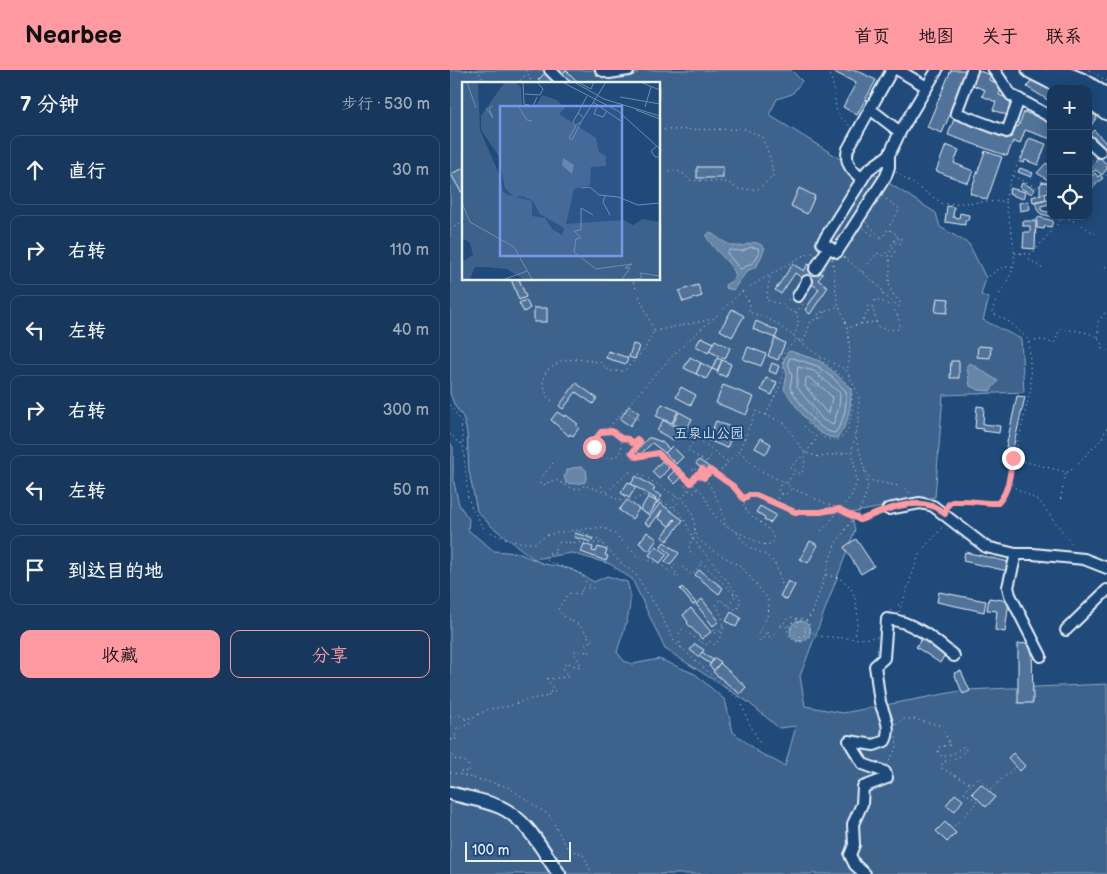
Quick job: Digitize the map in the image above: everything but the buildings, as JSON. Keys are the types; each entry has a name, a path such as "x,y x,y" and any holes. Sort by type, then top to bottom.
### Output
{"highway":[{"path":"1030,70 1059,85"},
{"path":"1054,70 1084,82 1107,97"},
{"path":"1092,102 1107,112"}],"main road":[{"path":"450,793 498,806 512,814 528,830 559,874"}],"street":[{"path":"550,70 562,82"},
{"path":"601,70 609,73 629,70"},
{"path":"862,179 854,173 848,164 846,156 892,70"},
{"path":"898,70 928,87"},
{"path":"815,269 858,220 886,176 890,155 900,132 937,70"},
{"path":"972,70 956,113 1007,132 1024,102"},
{"path":"994,70 1011,95 1047,115"},
{"path":"870,109 900,132"},
{"path":"1092,145 1100,152"},
{"path":"833,250 822,243 868,170 890,155"},
{"path":"798,296 807,281"},
{"path":"888,508 920,503 933,506 986,547 1016,554 1084,559 1107,568"},
{"path":"1016,554 1008,587 1010,595 1041,656"},
{"path":"1066,630 1107,590"},
{"path":"865,874 855,865 850,855 854,845 853,824 862,804 863,787 887,778 885,772 863,764 849,741 874,745 885,741 888,736 887,720 881,703 875,666 884,658 887,619 897,620 928,635 954,656"}],"path":[{"path":"466,70 476,70 485,82"},
{"path":"526,70 531,82"},
{"path":"830,70 836,109 840,117 852,129 852,142"},
{"path":"1088,70 1107,81"},
{"path":"519,82 527,73"},
{"path":"660,130 745,129 762,137 771,160 773,177 758,189 740,190 727,182 689,180 686,174 677,170 660,172"},
{"path":"898,615 920,552 944,524 947,506 951,502 959,501 988,504 998,503 1005,496 1009,486 1013,458 1031,388 1029,340 1011,322 992,313 993,305 1013,266 1014,253 1004,201 1024,149"},
{"path":"889,168 943,204 1004,201"},
{"path":"1092,189 1107,174"},
{"path":"1013,176 1038,188 1042,180 1047,182"},
{"path":"876,192 900,209 882,238"},
{"path":"858,220 880,234 882,238"},
{"path":"858,220 877,238 882,238"},
{"path":"1014,253 1032,254 1061,220"},
{"path":"1071,220 1095,234"},
{"path":"450,232 450,229 462,223"},
{"path":"621,438 621,450 618,455 607,458 601,457 594,447 594,441 601,432 607,430 692,335 713,319 741,292 802,256 833,250 862,272 880,288 883,294 899,307 900,302 889,288 890,261 888,256 898,235 888,229"},
{"path":"862,272 877,253 884,256 899,237 902,240 890,261"},
{"path":"833,250 836,297 846,329 850,352 846,370"},
{"path":"1021,252 1044,270"},
{"path":"989,276 1000,268 1013,266"},
{"path":"770,276 766,300 784,305 788,310 796,313 799,321 793,337"},
{"path":"556,403 548,398 543,384 546,371 561,361 575,359 600,362 609,371 624,371 645,349 654,331 632,280"},
{"path":"741,292 750,303 749,312 773,321 821,357 846,370 859,395 859,419 852,451 857,481 851,497 820,531"},
{"path":"860,324 868,312 867,308 870,302 878,300 883,294"},
{"path":"872,302 878,327 887,330 898,329 900,325 896,312 890,306 878,300"},
{"path":"819,318 819,312 839,306"},
{"path":"1098,337 1098,322 1107,310"},
{"path":"766,416 781,384 783,372 782,358 788,347 797,340 804,341 811,321 824,318 824,312"},
{"path":"654,331 713,319"},
{"path":"846,329 860,324 876,322"},
{"path":"1029,340 1044,340 1052,344 1055,342 1060,330 1076,331 1098,337 1102,342 1102,349 1107,350"},
{"path":"808,423 824,438 837,441 847,432 852,410 852,389 821,357"},
{"path":"806,453 804,469 801,474 790,468 806,453 817,438 804,426 817,416 811,411 814,406 811,403 817,396 809,390 813,384 817,387 822,380 819,377 822,372 818,369 824,362"},
{"path":"450,405 461,421 468,496 481,526 494,534 512,541 526,543 536,542 545,536 555,533 602,527 608,530 637,556 664,567 676,578 679,576 672,568 677,563 692,575 702,563"},
{"path":"624,410 639,419"},
{"path":"717,475 739,451 756,411 784,423 806,453 820,457 852,451"},
{"path":"1013,458 1069,472 1101,440 1107,428"},
{"path":"607,430 612,431 621,438 628,439 632,443 637,439 640,442 632,453"},
{"path":"806,621 812,612 835,544 854,519 864,500 868,486 855,433"},
{"path":"450,435 452,434 455,440 463,445"},
{"path":"706,462 687,450 697,438 728,462"},
{"path":"739,451 758,469 791,488 839,509 854,519 860,520 888,508"},
{"path":"628,452 636,457 658,453 703,494 714,515 726,526 762,544 767,545 774,541 771,532 745,509 744,499 733,486 710,470 708,474 692,468 697,474 705,478"},
{"path":"701,470 714,452"},
{"path":"553,463 540,477 540,484 546,485 548,482 556,480 572,489 580,490 584,485 607,493"},
{"path":"864,468 872,481 904,487 920,503"},
{"path":"701,470 719,503 726,526"},
{"path":"787,484 795,471"},
{"path":"607,493 628,472 642,475 676,495 688,506 697,538 742,567 767,598 769,603 768,617 756,638 762,641 767,631 770,634 768,638 772,639 781,625 790,617 806,621 811,632 808,639 800,642 791,638 788,628"},
{"path":"1060,502 1066,472"},
{"path":"691,483 697,474"},
{"path":"1009,479 1014,487 1039,500 1084,559"},
{"path":"688,481 685,486 688,490 694,493 697,488"},
{"path":"781,482 778,491 781,494"},
{"path":"601,486 607,493 620,501 624,498 634,500 645,495 681,513 693,539 741,600 737,610 728,606 720,599 716,606 724,623 724,629 715,645 709,641 706,645 682,629 678,635 681,648"},
{"path":"781,494 785,495 791,488"},
{"path":"681,499 688,490"},
{"path":"775,503 781,494"},
{"path":"674,508 678,503 673,500 676,495"},
{"path":"744,499 749,495 756,495 795,512 820,512 839,509"},
{"path":"696,529 689,550 736,594"},
{"path":"578,530 602,542 620,562 636,575 659,611 674,640 741,702 748,721 760,743"},
{"path":"737,533 751,548 764,553 771,559 780,572 781,585 786,590"},
{"path":"450,717 460,715 471,718 488,709 510,706 525,700 549,696 548,692 555,691 547,679 568,677 563,668 568,662 578,667 581,666 571,652 590,652 585,644 586,642 593,642 590,637 586,636 588,635 580,626 565,617 558,609 568,594 582,594 581,588 593,588 586,582 582,574 562,568 546,559 549,553 559,552 555,550 556,543 580,542 594,544 602,542"},
{"path":"826,574 835,576 848,584 854,595 856,611 854,638"},
{"path":"728,606 736,594"},
{"path":"788,628 792,622 799,619"},
{"path":"799,619 801,625"},
{"path":"792,622 797,626"},
{"path":"713,631 716,628 715,633 719,632 724,623"},
{"path":"809,624 805,629 817,636 861,639 875,637"},
{"path":"781,625 794,629"},
{"path":"791,638 795,634"},
{"path":"804,635 808,639"},
{"path":"800,636 800,642"},
{"path":"450,740 456,739 456,728 464,727 470,723 465,720 466,718"},
{"path":"885,772 887,764 897,747 896,724 903,719 914,720 942,726 950,745 939,747 938,752 943,757 954,753 964,746 966,750 959,757 943,762 941,768 971,784"},
{"path":"450,744 454,759 466,762 469,767 469,772 462,771 459,774"},
{"path":"954,826 978,802 964,792 977,777 991,789 1014,768"},
{"path":"450,772 508,787 550,816 566,846 572,852 580,853 584,856 592,874"}],"green space":[{"name":"五泉山公园","path":"450,70 595,70 608,78 637,73 640,70 791,70 802,81 792,94 777,99 769,115 839,158 868,170 936,213 940,227 969,244 986,278 981,295 989,298 983,320 1021,339 1024,392 943,395 935,497 851,513 855,530 800,676 805,706 843,713 965,690 1107,684 1107,874 450,874 450,442 453,448 453,478 459,505 469,519 468,530 494,551 518,553 544,564 571,569 594,582 607,576 627,582 630,599 629,608 617,652 624,661 633,664 659,659 695,674 725,700 733,732 758,752 785,766 796,726 779,728 748,702 665,649 632,579 610,564 571,553 534,559 490,525 477,511 469,471 467,433 463,417 455,406 450,393"}],"water":[{"path":"710,232 732,245 740,246 757,243 765,248 757,266 747,271 733,290 726,288 725,285 732,281 736,275 706,236"},
{"path":"790,351 820,361 851,389 848,415 844,427 837,438 829,437 813,427 784,389 787,375 783,362"},
{"path":"970,363 998,381 990,391 979,390 970,386 967,365"},
{"path":"582,467 586,470 587,475 585,482 576,484 566,483 564,476 567,474 567,470"},
{"path":"800,621 807,624 810,631 807,638 800,641 793,638 790,631 793,624"}],"route":[{"path":"594,447 594,441 601,432 612,431 632,443 637,439 640,442 632,453 636,457 658,453 691,483 697,474 705,477 700,472 702,469 708,474 710,470 733,486 744,499 744,497 749,495 756,495 795,512 820,512 839,509 854,519 860,520 888,508 920,503 933,506 945,514 947,506 951,502 998,503 1005,496 1009,486 1013,458"}]}
